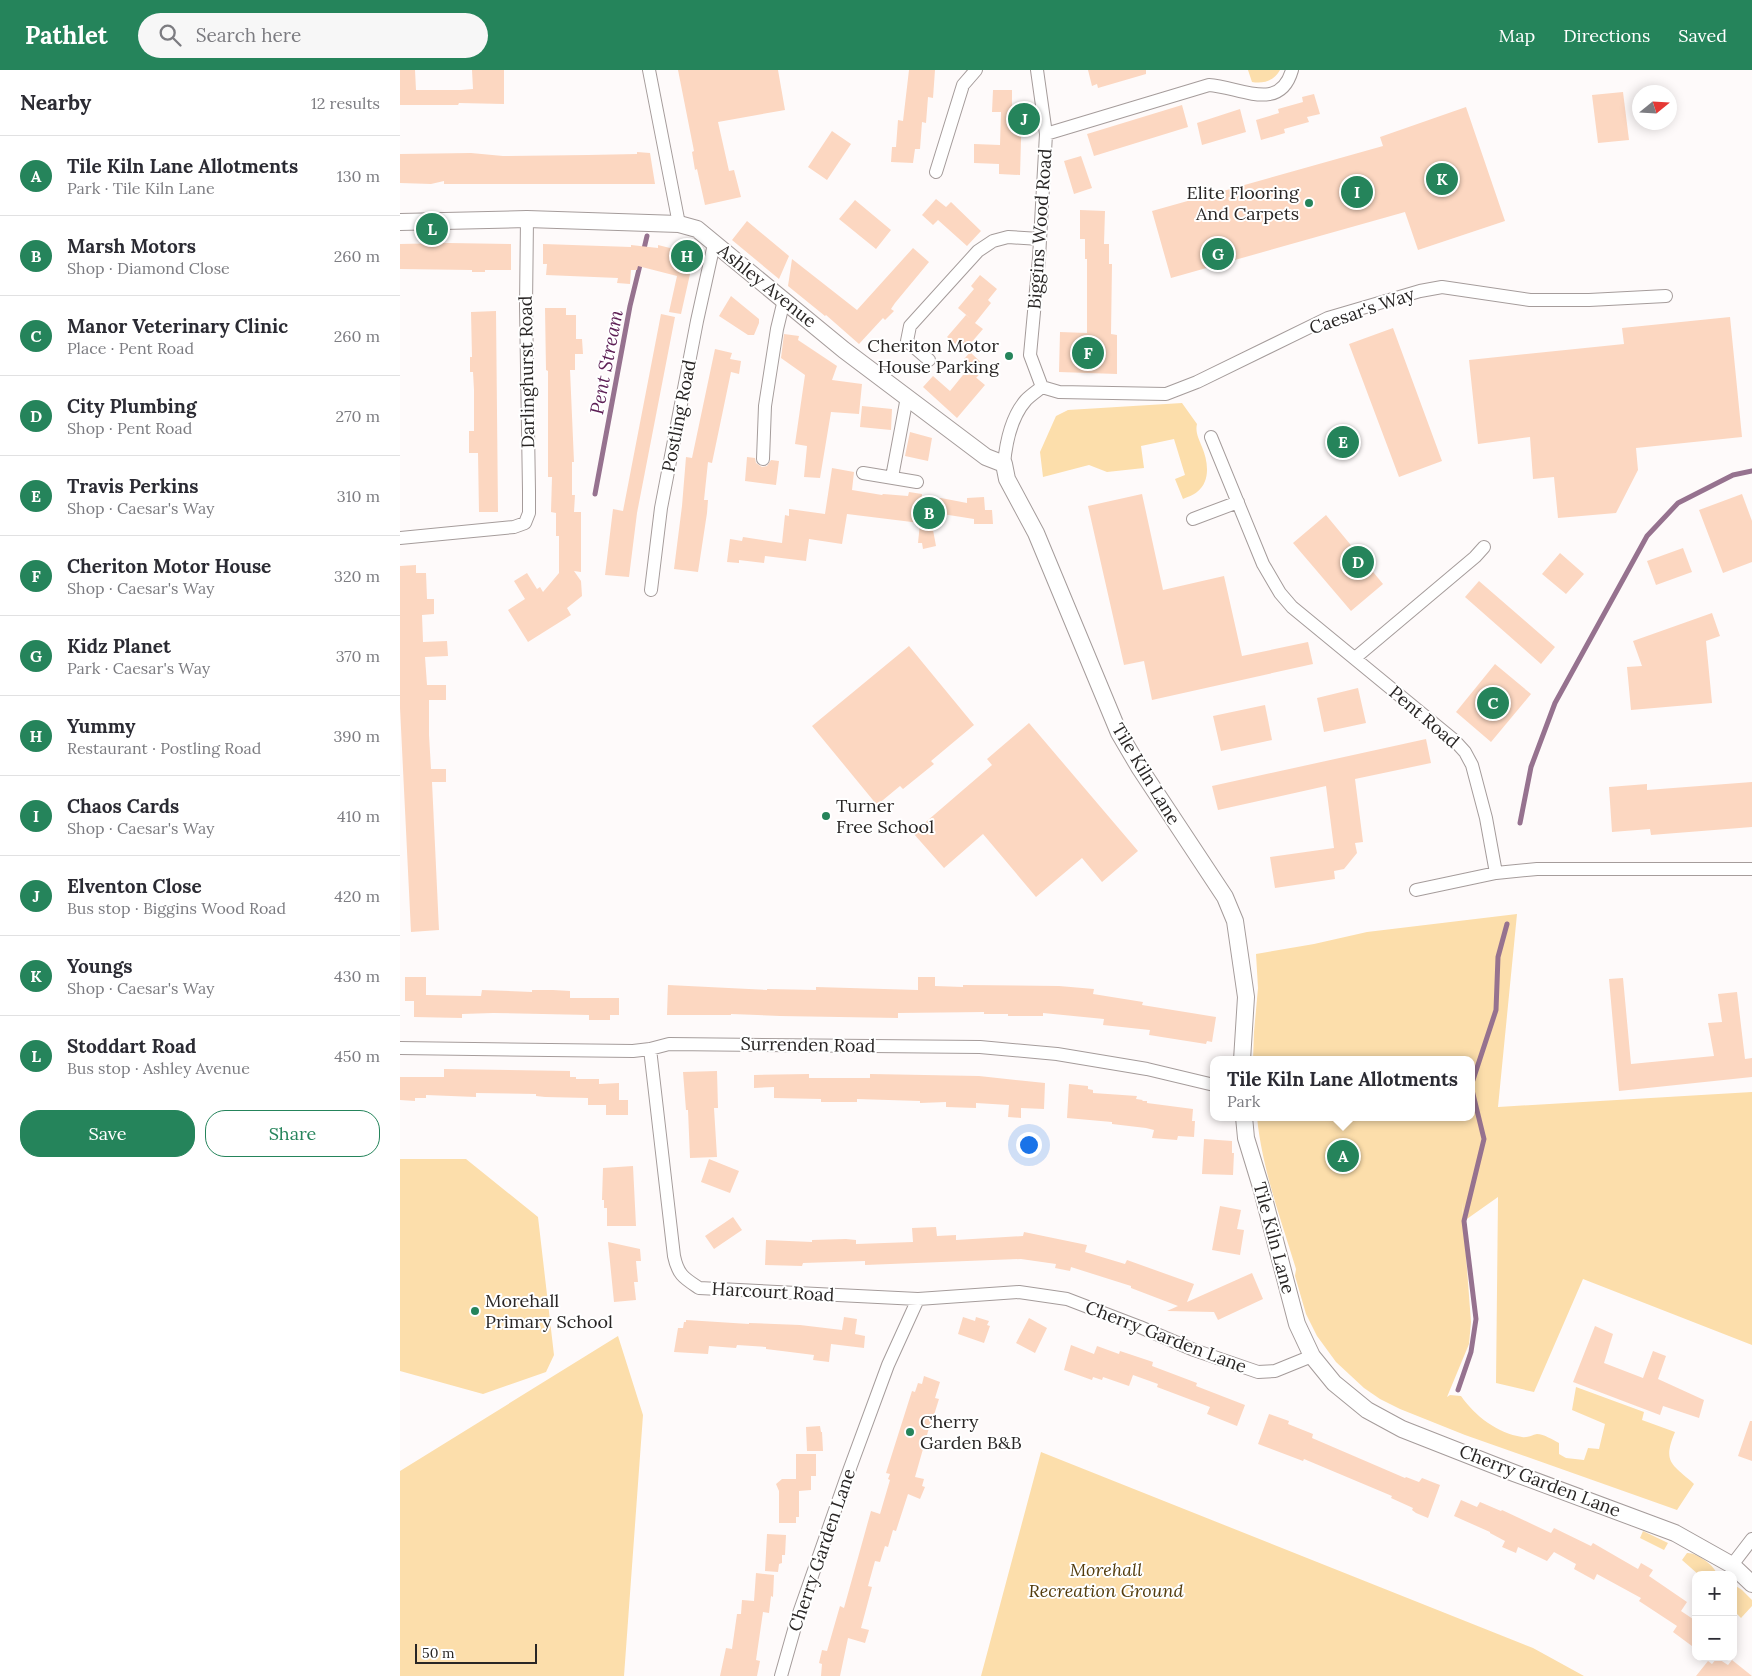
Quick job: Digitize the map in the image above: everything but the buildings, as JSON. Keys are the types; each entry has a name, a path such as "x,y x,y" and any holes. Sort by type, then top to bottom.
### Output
{"street":[{"path":"649,70 679,224"},
{"path":"936,172 962,85 976,70"},
{"name":"Biggins Wood Road","path":"1037,70 1046,134 1040,239 1030,355 1042,387"},
{"path":"1046,134 1209,85 1223,86 1255,95 1272,95 1282,90 1289,80 1292,70"},
{"name":"Ashley Avenue","path":"400,222 527,219 679,224 697,228 844,350 986,457 1004,464"},
{"name":"Darlinghurst Road","path":"400,538 514,527 525,523 529,513 526,306 527,219"},
{"path":"929,360 907,341 910,326 978,251 993,242 1008,238 1040,239"},
{"name":"Postling Road","path":"651,590 661,508 697,321 714,244"},
{"name":"Caesar's Way","path":"1042,387 1059,392 1166,394 1197,382 1328,318 1420,291 1442,287 1530,300 1590,300 1666,296"},
{"path":"763,459 765,406 769,373 784,300"},
{"path":"1004,464 1006,445 1015,417 1026,400 1042,387"},
{"path":"892,477 907,397"},
{"name":"Pent Road","path":"1211,437 1263,564 1280,594 1292,607 1455,741 1465,752 1472,765 1484,809 1496,873"},
{"name":"Tile Kiln Lane","path":"1004,464 1007,479 1036,534 1119,733 1139,767 1225,897 1235,921 1246,997 1242,1056"},
{"path":"863,473 917,482"},
{"path":"1193,519 1238,502"},
{"path":"1355,658 1475,557 1484,547"},
{"path":"1416,890 1496,873 1537,869 1752,869"},
{"name":"Surrenden Road","path":"400,1048 605,1051 650,1049 669,1044 980,1047 1057,1054 1210,1083"},
{"name":"Harcourt Road","path":"650,1049 674,1256 677,1269 686,1279 699,1288 918,1300"},
{"name":"Tile Kiln Lane","path":"1244,1121 1246,1138 1284,1270 1292,1308 1297,1324 1312,1356"},
{"name":"Cherry Garden Lane","path":"781,1676 798,1616 852,1462 888,1365 918,1300 1019,1292 1067,1299 1194,1350 1258,1372 1275,1371 1312,1356 1334,1383 1356,1403 1394,1426 1514,1474 1656,1524 1689,1540 1732,1565 1752,1584"},
{"path":"1732,1565 1752,1539"}],"green space":[{"path":"1248,70 1280,70 1278,74 1268,81 1260,83 1252,82"},
{"path":"1182,403 1197,424 1197,433 1207,464 1205,482 1194,494 1183,499 1175,479 1185,475 1174,439 1141,446 1144,468 1107,472 1089,465 1043,477 1040,452 1056,416 1068,410"},
{"path":"1517,914 1498,1107 1752,1092 1752,1345 1583,1279 1534,1392 1496,1383 1498,1197 1464,1221 1462,1202 1471,1322 1469,1344 1447,1397 1450,1395 1461,1396 1480,1417 1495,1428 1524,1437 1537,1434 1543,1435 1559,1443 1559,1454 1566,1458 1584,1460 1588,1448 1599,1449 1605,1424 1572,1410 1576,1387 1644,1412 1642,1420 1675,1432 1669,1450 1669,1457 1675,1467 1694,1484 1677,1510 1465,1435 1400,1409 1364,1388 1336,1362 1317,1336 1306,1314 1295,1276 1296,1269 1278,1213 1263,1156 1257,1121 1475,1121 1475,1056 1253,1056 1258,988 1256,954 1367,932"},
{"name":"Morehall Primary School","path":"400,1159 466,1159 538,1217 554,1355 546,1372 483,1394 400,1371"},
{"path":"618,1336 643,1415 624,1676 400,1676 400,1471"},
{"name":"Morehall Recreation Ground","path":"1041,1452 1533,1648 1584,1676 981,1676"},
{"path":"1643,1531 1668,1543 1664,1550 1640,1538"},
{"path":"1687,1553 1691,1553 1705,1560 1716,1571 1694,1571 1682,1560"},
{"path":"1737,1587 1752,1600 1752,1606 1741,1618 1737,1614"}],"waterway":[{"name":"Pent Stream","path":"643,253 647,236"},
{"name":"Pent Stream","path":"595,494 630,306 641,261"},
{"path":"1520,823 1531,767 1555,703 1647,536 1678,503 1733,475 1752,471"},
{"path":"1475,1074 1496,1010 1498,957 1507,924"},
{"path":"1458,1390 1471,1352 1476,1319 1464,1221 1484,1139 1475,1102"}],"place":[{"name":"Elventon Close","path":"1024,119"},
{"name":"Youngs","path":"1442,179"},
{"name":"Chaos Cards","path":"1357,192"},
{"name":"Elite Flooring And Carpets","path":"1309,203"},
{"name":"Stoddart Road","path":"432,229"},
{"name":"Kidz Planet","path":"1218,254"},
{"name":"Yummy","path":"687,256"},
{"name":"Cheriton Motor House","path":"1088,353"},
{"name":"Cheriton Motor House Parking","path":"1009,356"},
{"name":"Travis Perkins","path":"1343,442"},
{"name":"Marsh Motors","path":"929,513"},
{"name":"City Plumbing","path":"1358,562"},
{"name":"Manor Veterinary Clinic","path":"1493,703"},
{"name":"Turner Free School","path":"826,816"},
{"name":"Tile Kiln Lane Allotments","path":"1343,1156"},
{"name":"Morehall Primary School","path":"475,1311"},
{"name":"Cherry Garden B&B","path":"910,1432"}]}
